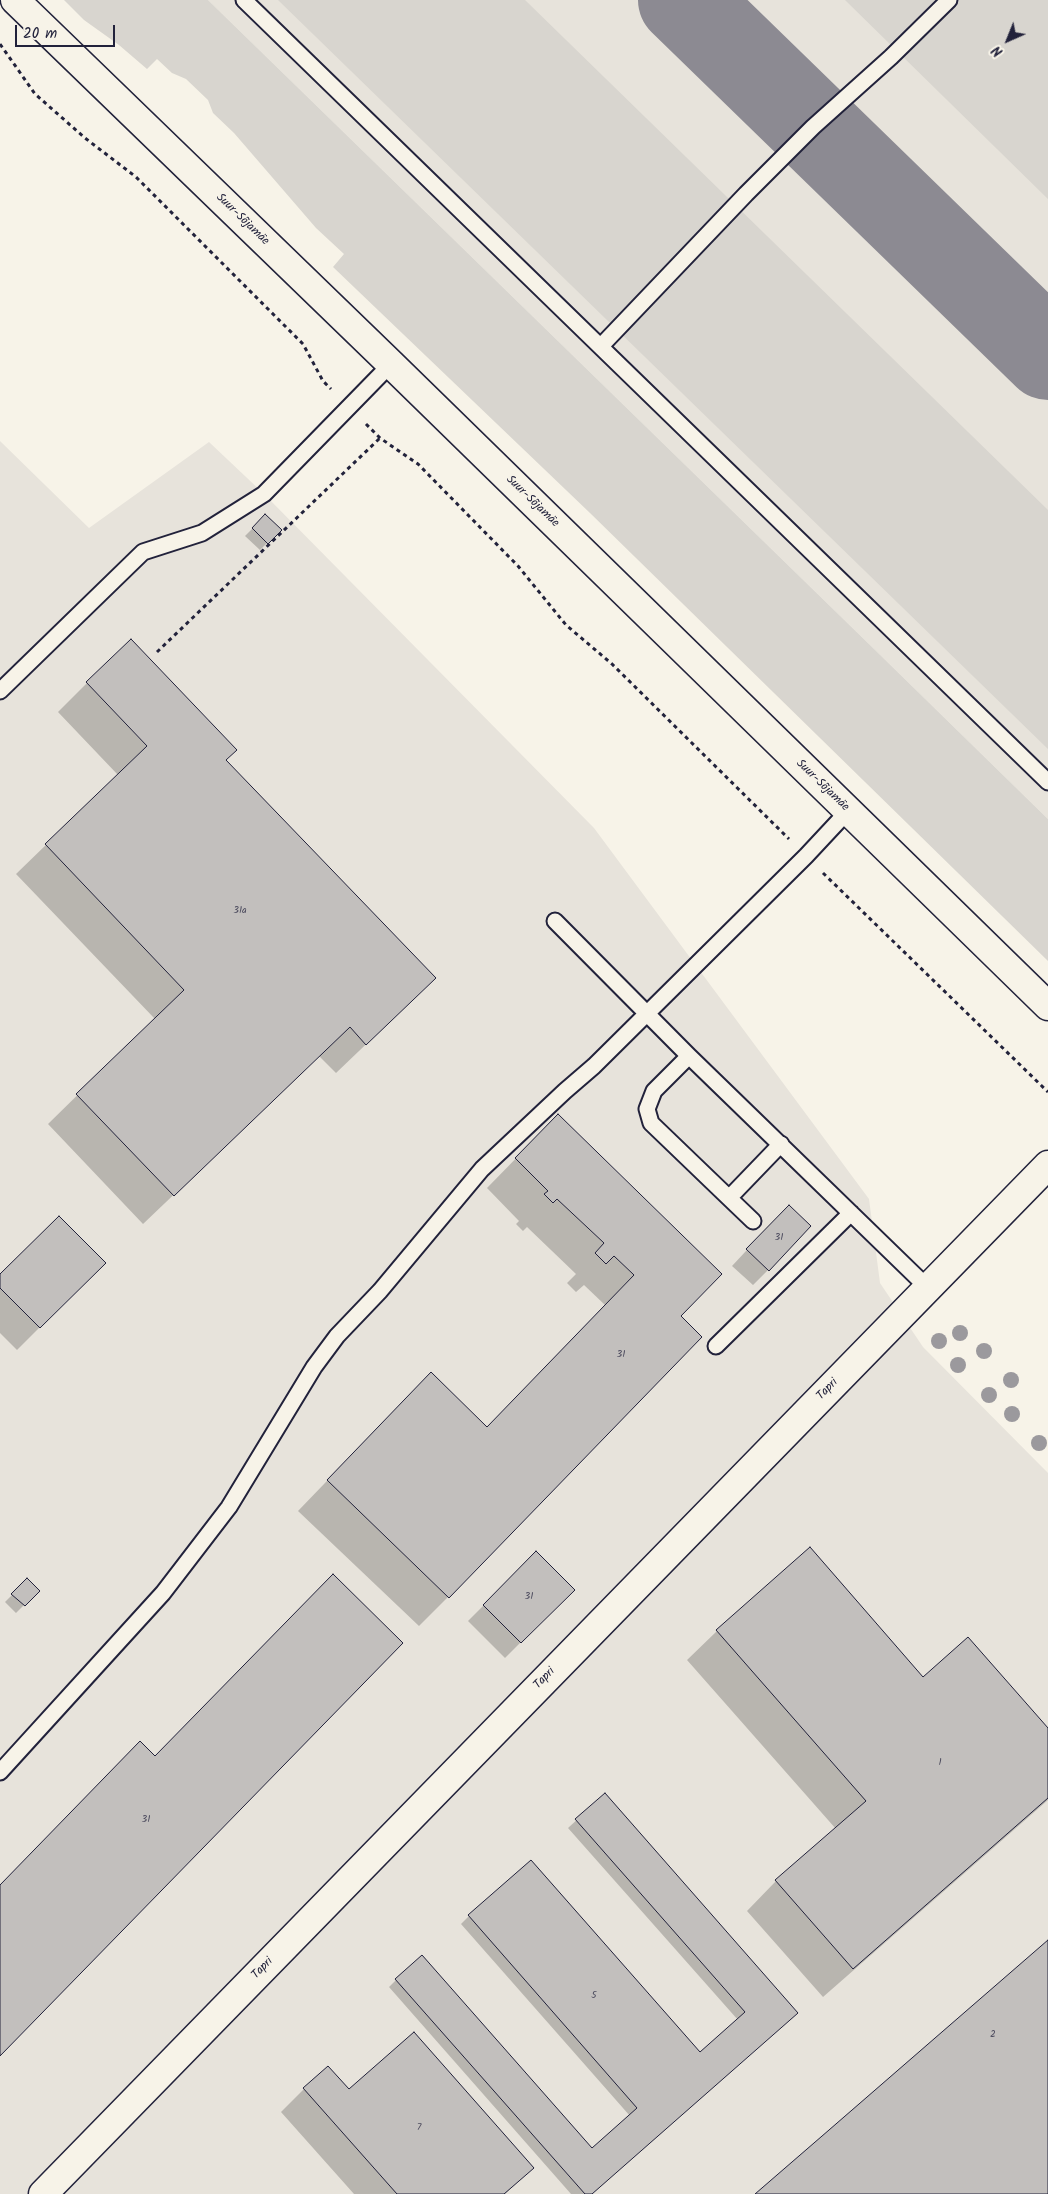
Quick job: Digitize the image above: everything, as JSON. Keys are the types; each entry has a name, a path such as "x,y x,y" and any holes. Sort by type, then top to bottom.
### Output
{"main road":[{"name":"Suur-Sõjamäe","path":"15,0 391,364 1048,1006"},
{"name":"Tapri","path":"43,2194 1048,1165"}],"lane":[{"path":"244,0 1048,782"},
{"path":"601,346 813,127 949,0"},
{"path":"0,691 143,552 202,532 264,494 391,364"},
{"path":"0,1772 169,1586 229,1508 314,1367 337,1336 380,1291 482,1169 648,1014 848,812"},
{"path":"555,921 689,1056 928,1288"},
{"path":"689,1056 654,1091 648,1109 652,1124 753,1222"},
{"path":"729,1198 781,1144"},
{"path":"716,1346 851,1213"}],"path":[{"path":"0,44 35,94 85,138 136,177 303,344 323,381 380,438 418,464 518,566 566,625 612,664 1048,1092"},
{"path":"157,652 380,438"}],"shaded area":[{"path":"64,0 208,0 869,644 1048,819 1048,961 590,513 333,267 344,254 316,228 234,133 213,113 208,100 186,79 172,73 157,59 147,69 119,45 84,20"},
{"path":"208,0 1048,0 1048,819 869,644"},
{"path":"278,0 525,0 1048,510 1048,749"},
{"path":"845,0 1048,0 1048,199"},
{"path":"0,441 89,528 209,442 264,494 594,828 869,1199 880,1283 923,1347 1048,1473 1048,2194 0,2194"}],"building":[{"path":"265,514 282,530 268,544 252,528"},
{"path":"131,639 237,750 226,760 436,978 366,1045 350,1027 174,1196 76,1094 184,990 45,844 147,746 86,682"},
{"path":"558,1114 722,1274 681,1316 702,1337 449,1598 327,1480 431,1372 487,1427 634,1275 614,1256 606,1264 595,1253 604,1243 557,1199 553,1203 544,1194 548,1191 515,1158"},
{"path":"789,1205 811,1226 769,1271 746,1249"},
{"path":"59,1216 106,1263 40,1328 0,1288 0,1274"},
{"path":"810,1547 923,1677 968,1637 1048,1728 1048,1798 853,1969 775,1880 866,1801 716,1630"},
{"path":"536,1551 575,1590 521,1643 483,1605"},
{"path":"333,1574 403,1643 0,2056 0,1885 140,1741 155,1756"},
{"path":"27,1578 40,1591 25,1606 11,1594"},
{"path":"605,1793 798,2013 592,2194 585,2194 395,1979 422,1955 592,2148 637,2108 468,1915 531,1860 700,2052 745,2012 575,1819"},
{"path":"1048,1940 1048,2194 755,2194 829,2130"},
{"path":"414,2032 534,2168 504,2194 397,2194 303,2088 328,2066 349,2089"}],"taxiway":[{"path":"683,0 1048,355"}]}
